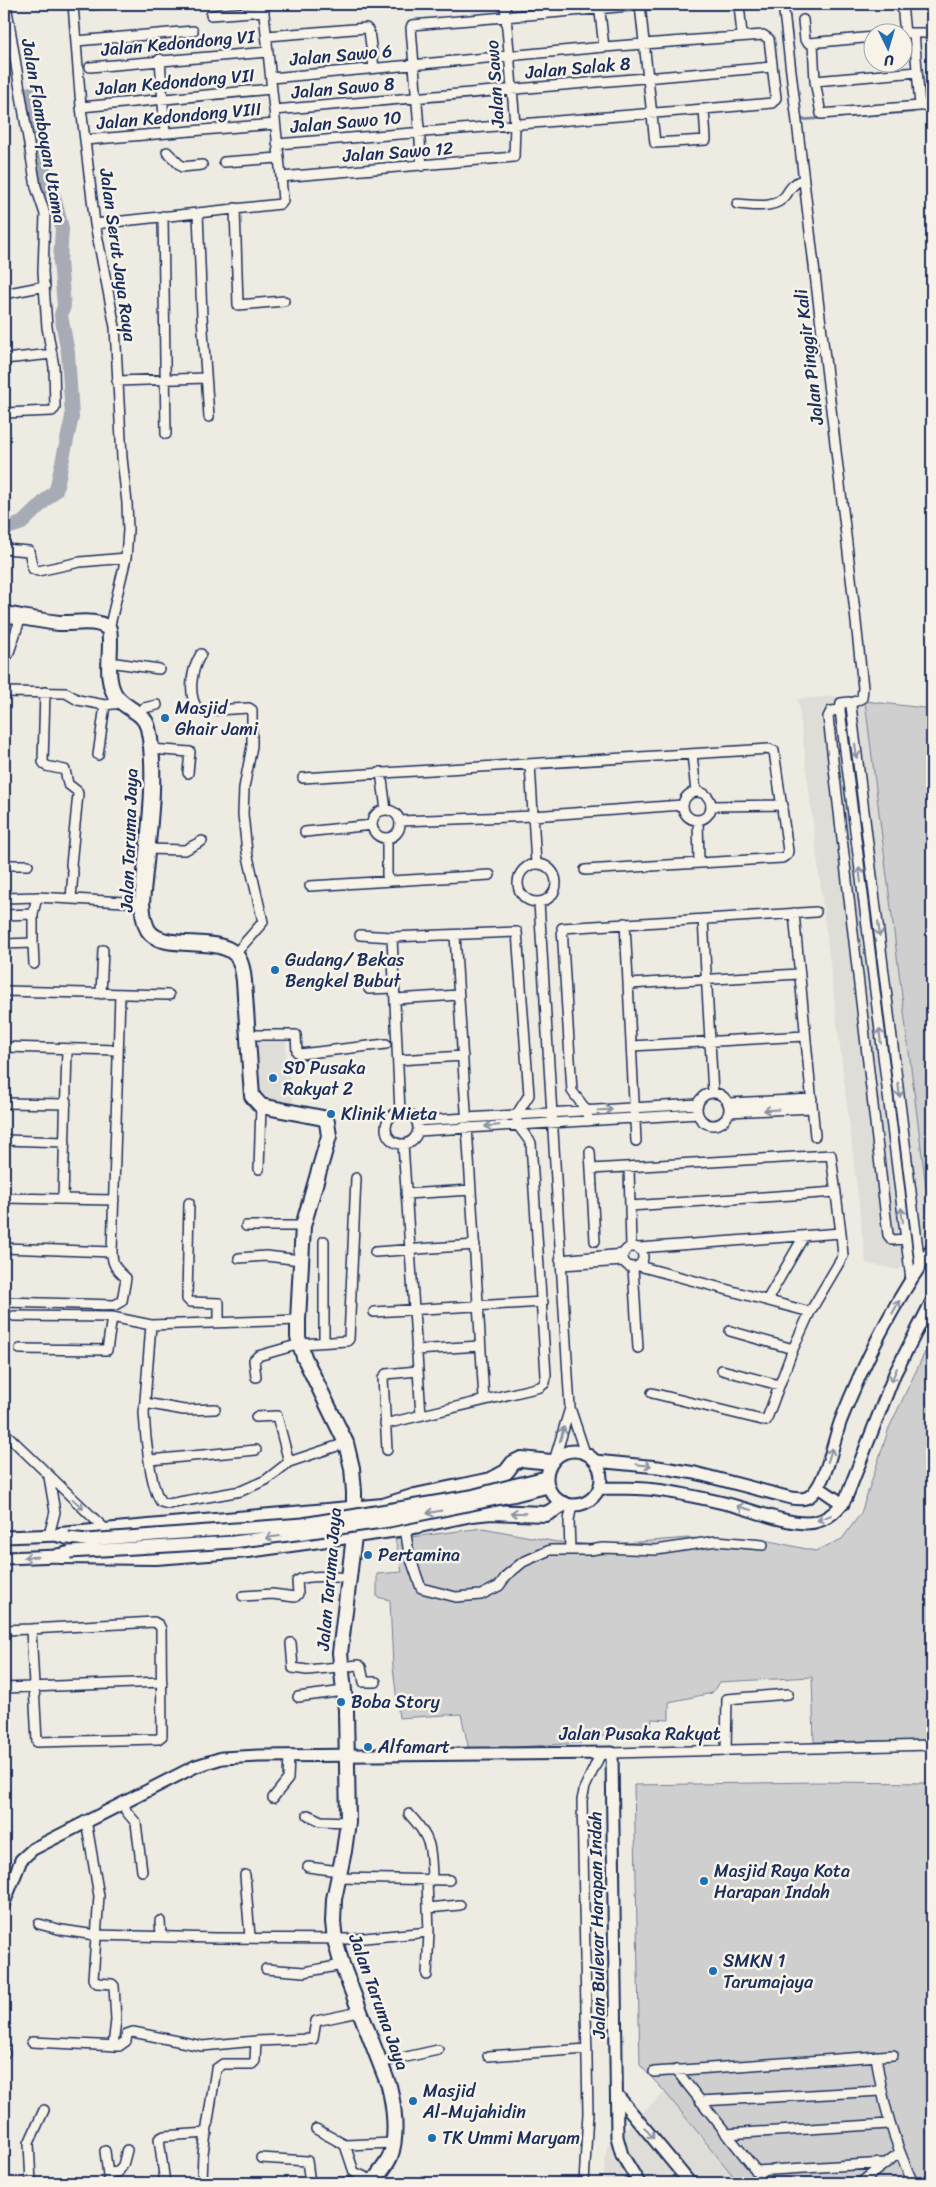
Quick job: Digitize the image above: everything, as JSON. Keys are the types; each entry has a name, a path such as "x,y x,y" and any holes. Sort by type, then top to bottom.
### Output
{"main road":[{"path":"4,614 60,623 94,623 104,625 110,629 109,662 114,693 121,702 139,714"},
{"name":"Jalan Taruma Jaya","path":"139,714 147,724 151,749 152,782 142,903 143,919 148,930 155,937 223,948 235,954"},
{"path":"235,954 242,969 252,1096 261,1106"},
{"name":"Jalan Taruma Jaya","path":"261,1106 322,1118 329,1126 325,1156 314,1184 304,1226 298,1320 300,1344 310,1372 346,1443 352,1468 355,1507 354,1536 342,1623 340,1653 348,1755 348,1822 333,1912 335,1940 342,1966 391,2094 393,2143 387,2163 373,2183"},
{"path":"59,1536 355,1507 383,1506 416,1496 491,1480 506,1472 513,1463 521,1459 552,1462"},
{"path":"65,1554 156,1557 265,1548 406,1528 491,1512 546,1514 568,1505"}],"street":[{"name":"Jalan Flamboyan Utama","path":"4,413 54,410 52,354 47,327 45,286 45,214 36,187 6,4"},
{"path":"73,5 100,4"},
{"name":"Jalan Sawo","path":"505,4 516,124 515,154 514,158 510,159"},
{"path":"422,166 412,25 506,17 599,6 652,4"},
{"path":"739,4 742,36"},
{"name":"Jalan Pinggir Kali","path":"783,4 838,456 862,678 862,698 854,702"},
{"path":"802,4 814,4"},
{"path":"902,4 905,22"},
{"name":"Jalan Serut Jaya Raya","path":"73,5 81,107 95,224 114,318 127,503 126,558 110,629"},
{"path":"640,5 650,113 655,143 704,141 707,138 704,110"},
{"path":"599,6 604,47"},
{"path":"95,224 281,204 283,201 285,177 278,158 276,144 263,7 211,15"},
{"path":"803,20 806,40 813,43 864,38"},
{"path":"267,36 366,28 369,31 374,68"},
{"path":"76,41 194,32"},
{"path":"914,34 932,33"},
{"name":"Jalan Sawo 6","path":"271,78 742,36 768,37 772,67"},
{"path":"813,43 821,114 932,105"},
{"name":"Jalan Kedondong VI","path":"90,66 268,52"},
{"path":"160,59 165,133"},
{"path":"914,61 920,106"},
{"name":"Jalan Salak 8","path":"416,98 772,67"},
{"name":"Jalan Sawo 10","path":"276,144 704,110 774,101 776,98 772,67"},
{"path":"816,81 917,72"},
{"name":"Jalan Kedondong VII","path":"81,107 271,89"},
{"name":"Jalan Sawo 8","path":"274,110 416,98"},
{"name":"Jalan Kedondong VIII","path":"85,140 275,124"},
{"path":"167,152 180,166 202,165"},
{"path":"224,162 278,158"},
{"name":"Jalan Sawo 12","path":"285,177 510,159"},
{"path":"737,204 767,206 774,204 781,200 793,184 803,179"},
{"path":"235,208 238,305 284,301"},
{"path":"198,213 209,417"},
{"path":"163,216 166,434"},
{"path":"4,294 45,286"},
{"path":"4,359 52,354"},
{"path":"117,381 206,378"},
{"path":"4,549 27,550 31,553 34,568 38,571 80,562 126,558"},
{"path":"4,659 8,655 22,617"},
{"path":"201,654 192,676 192,698 200,711 248,708 252,710 252,746 244,788 243,814 247,852 263,922 235,954"},
{"path":"109,662 160,669"},
{"path":"4,692 66,693 78,700 105,705 121,702"},
{"path":"45,692 43,762 46,766 65,770 68,784 78,794 71,864 73,873 71,899"},
{"path":"911,1280 840,703 850,702 920,1265"},
{"path":"98,755 105,705"},
{"path":"139,714 144,708 157,705"},
{"path":"840,710 831,711 828,717 888,1235 892,1240 906,1239"},
{"path":"151,749 190,752 188,773"},
{"path":"303,778 769,749 774,751 787,855 782,858 585,870"},
{"path":"692,754 696,792"},
{"path":"530,764 536,864"},
{"path":"381,772 386,810"},
{"path":"696,792 704,794 709,798 710,813 705,818 691,819 685,814 682,805 689,794 696,792"},
{"path":"400,821 533,816 682,805"},
{"path":"711,806 782,805"},
{"path":"386,810 392,811 400,821 400,829 395,835 387,838 380,837 374,832 372,825 378,812 386,810"},
{"path":"698,820 699,863"},
{"path":"305,832 372,825"},
{"path":"387,838 387,881"},
{"path":"146,849 185,850 202,841"},
{"path":"4,865 28,864"},
{"path":"536,864 545,866 553,873 556,882 554,892 548,899 538,902 529,900 521,894 518,885 520,875 526,868 536,864"},
{"path":"310,886 490,875"},
{"path":"34,964 33,914 37,897"},
{"path":"4,898 37,897 142,903"},
{"path":"538,902 570,1408 585,1453"},
{"path":"588,1121 587,1111 572,1091 561,931 564,927 816,912"},
{"path":"794,913 815,1136"},
{"path":"4,915 33,914"},
{"path":"703,919 713,1093"},
{"path":"625,924 636,1141"},
{"path":"360,935 392,937 517,932 528,1094 517,1114 517,1124 531,1144 543,1302 545,1382 540,1387 385,1424"},
{"path":"455,935 484,1399"},
{"path":"392,937 400,1112"},
{"path":"4,944 33,943"},
{"path":"101,994 103,950"},
{"path":"629,984 799,974"},
{"path":"369,989 394,988"},
{"path":"4,991 169,995"},
{"path":"4,1302 120,1304 122,1301 126,1278 112,1263 120,994"},
{"path":"395,999 459,995"},
{"path":"247,1035 296,1035 298,1054 386,1044"},
{"path":"632,1046 805,1036"},
{"path":"4,1047 118,1050"},
{"path":"63,1199 67,1049"},
{"path":"398,1060 463,1056"},
{"path":"884,1066 896,1065"},
{"path":"713,1093 725,1097 729,1107 726,1120 710,1125 702,1121 698,1109 701,1098 713,1093"},
{"path":"729,1107 812,1098"},
{"path":"4,1103 66,1104"},
{"path":"258,1169 261,1106"},
{"path":"729,1107 812,1108"},
{"path":"417,1121 635,1108 698,1109"},
{"path":"418,1131 635,1118 698,1109"},
{"path":"400,1112 413,1116 417,1121 418,1131 415,1138 403,1144 390,1139 386,1126 388,1120 400,1112"},
{"path":"4,1140 64,1142"},
{"path":"403,1144 421,1415"},
{"path":"590,1152 595,1241"},
{"path":"591,1169 831,1155 844,1256 810,1312 793,1349 766,1421 652,1393"},
{"path":"629,1167 630,1206 635,1248 644,1257 636,1267 638,1348"},
{"path":"256,1377 255,1357 300,1344 347,1341 350,1335 356,1178"},
{"path":"406,1194 471,1190"},
{"path":"630,1206 836,1192"},
{"path":"4,1198 114,1200"},
{"path":"189,1204 186,1299 190,1302 219,1304 219,1322"},
{"path":"246,1226 304,1226"},
{"path":"560,1262 623,1258 635,1248 841,1233"},
{"path":"767,1300 804,1236"},
{"path":"324,1240 324,1342"},
{"path":"375,1252 475,1245"},
{"path":"4,1248 112,1252"},
{"path":"596,1461 658,1467 694,1473 791,1498 803,1500 810,1497 818,1487 840,1422 866,1362 911,1280 932,1249"},
{"path":"239,1258 266,1256 301,1260"},
{"path":"623,1258 628,1266 810,1312"},
{"path":"600,1488 647,1489 729,1504 791,1521 808,1523 826,1518 842,1504 862,1460 895,1373 932,1300"},
{"path":"374,1312 543,1302"},
{"path":"14,1316 112,1317 151,1325 298,1320"},
{"path":"20,1349 107,1350 112,1317"},
{"path":"151,1325 144,1426 154,1485 162,1502 168,1504 241,1491 266,1480 289,1462 346,1443"},
{"path":"730,1331 793,1349"},
{"path":"416,1350 480,1346"},
{"path":"722,1370 779,1385"},
{"path":"387,1450 383,1378 386,1374 417,1371"},
{"path":"145,1403 184,1410 216,1409"},
{"path":"552,1462 561,1454 573,1451 585,1453 596,1461 600,1469 602,1479 600,1488 592,1499 580,1505 568,1505 552,1495 547,1482 552,1462 570,1408"},
{"path":"256,1417 277,1416 289,1462"},
{"path":"4,1432 107,1531"},
{"path":"150,1460 256,1450"},
{"path":"49,1477 59,1536"},
{"path":"4,1558 233,1542 304,1533 389,1521 547,1482"},
{"path":"818,1487 842,1504"},
{"path":"4,1537 59,1536 87,1540 303,1524 514,1490"},
{"path":"568,1505 570,1550"},
{"path":"406,1528 409,1554 421,1588 456,1597 481,1594 499,1586 507,1575 523,1562 550,1550 590,1550 603,1548 656,1550 716,1541 763,1544"},
{"path":"243,1596 272,1594 295,1597 298,1594 297,1581 300,1579 316,1576 349,1578"},
{"path":"4,1630 154,1622 159,1625 161,1630 163,1732 158,1739 41,1744 37,1742 31,1629"},
{"path":"291,1643 293,1668 308,1670 360,1666 364,1682 376,1682"},
{"path":"4,1688 162,1682"},
{"path":"298,1697 344,1691"},
{"path":"726,1751 727,1700 788,1694"},
{"name":"Jalan Pusaka Rakyat","path":"4,1903 21,1860 33,1849 86,1820 196,1766 213,1760 259,1756 606,1753 932,1746"},
{"path":"584,2183 588,2113 582,1800 585,1787 606,1753"},
{"name":"Jalan Bulevar Harapan Indah","path":"606,1753 612,1774 618,2144 638,2183"},
{"path":"273,1798 288,1779 289,1756"},
{"path":"124,1802 126,1811 136,1823 142,1871"},
{"path":"409,1814 424,1831 428,1841 429,1932 427,1975"},
{"path":"308,1815 321,1820 348,1822"},
{"path":"86,1820 99,1896 95,1935 94,1980 97,1983 112,1984 114,1986 116,2020 113,2046"},
{"path":"308,1867 338,1874 429,1881 449,1880"},
{"path":"245,1876 250,1937"},
{"path":"428,1908 460,1905"},
{"path":"160,1921 161,1935"},
{"path":"39,1924 95,1935 161,1935 216,1938 250,1937 335,1940 429,1932"},
{"path":"266,1970 304,1972 342,1966"},
{"path":"32,2042 113,2046 122,2045 126,2041 127,2034 133,2032 202,2046 256,2041 313,2039 316,2021 359,2012"},
{"path":"219,2183 200,2183 216,2069 222,2064 252,2064 255,2061 256,2041"},
{"path":"488,2056 587,2049"},
{"path":"379,2063 438,2050"},
{"path":"654,2072 893,2055"},
{"path":"876,2056 881,2091 889,2124 913,2183"},
{"path":"676,2070 766,2183"},
{"path":"700,2101 881,2091"},
{"path":"618,2096 690,2183"},
{"path":"31,2183 30,2143 44,2110"},
{"path":"726,2134 889,2124"},
{"path":"316,2129 345,2145 393,2143"},
{"path":"165,2183 158,2139 164,2136 207,2133"},
{"path":"345,2145 354,2172 373,2183"},
{"path":"108,2174 118,2172 123,2165 127,2150"},
{"path":"105,2151 109,2183"},
{"path":"860,2183 899,2152"},
{"path":"261,2158 307,2161 310,2183"},
{"path":"756,2171 885,2163"},
{"path":"325,2183 366,2181 373,2183"}],"shaded area":[{"path":"834,696 865,701 931,1227 899,1270 866,1263 798,699"},
{"path":"865,701 932,709 931,1227"},
{"name":"SD Pusaka Rakyat 2","path":"286,1037 286,1058 294,1107 260,1099 257,1085 253,1041"},
{"path":"925,1352 932,1419 932,1740 814,1742 812,1677 719,1682 712,1693 669,1702 669,1720 652,1719 650,1730 589,1738 581,1743 469,1750 461,1714 399,1718 393,1667 390,1600 377,1597 377,1574 402,1572 395,1539 483,1528 557,1542 600,1545 688,1538 770,1541 815,1551 842,1539 861,1513 889,1428"},
{"path":"815,1782 932,1783 932,2183 739,2183 665,2092 640,2065 634,1785"},
{"path":"665,2092 739,2183 603,2183 607,2146"}],"waterway":[{"path":"788,4 794,59"},
{"path":"4,529 22,523 56,490 72,417 68,353 61,315 64,306 60,261 62,228 54,197 46,182 30,93"},
{"path":"799,120 913,112"}],"place":[{"name":"Masjid Ghair Jami","path":"165,718"},
{"name":"Gudang/ Bekas Bengkel Bubut","path":"275,970"},
{"name":"SD Pusaka Rakyat 2","path":"273,1078"},
{"name":"Klinik Mieta","path":"331,1114"},
{"name":"Pertamina","path":"368,1555"},
{"name":"Boba Story","path":"341,1702"},
{"name":"Alfamart","path":"368,1747"},
{"name":"Masjid Raya Kota Harapan Indah","path":"704,1881"},
{"name":"SMKN 1 Tarumajaya","path":"713,1971"},
{"name":"Masjid Al-Mujahidin","path":"413,2101"},
{"name":"TK Ummi Maryam","path":"432,2138"}]}
